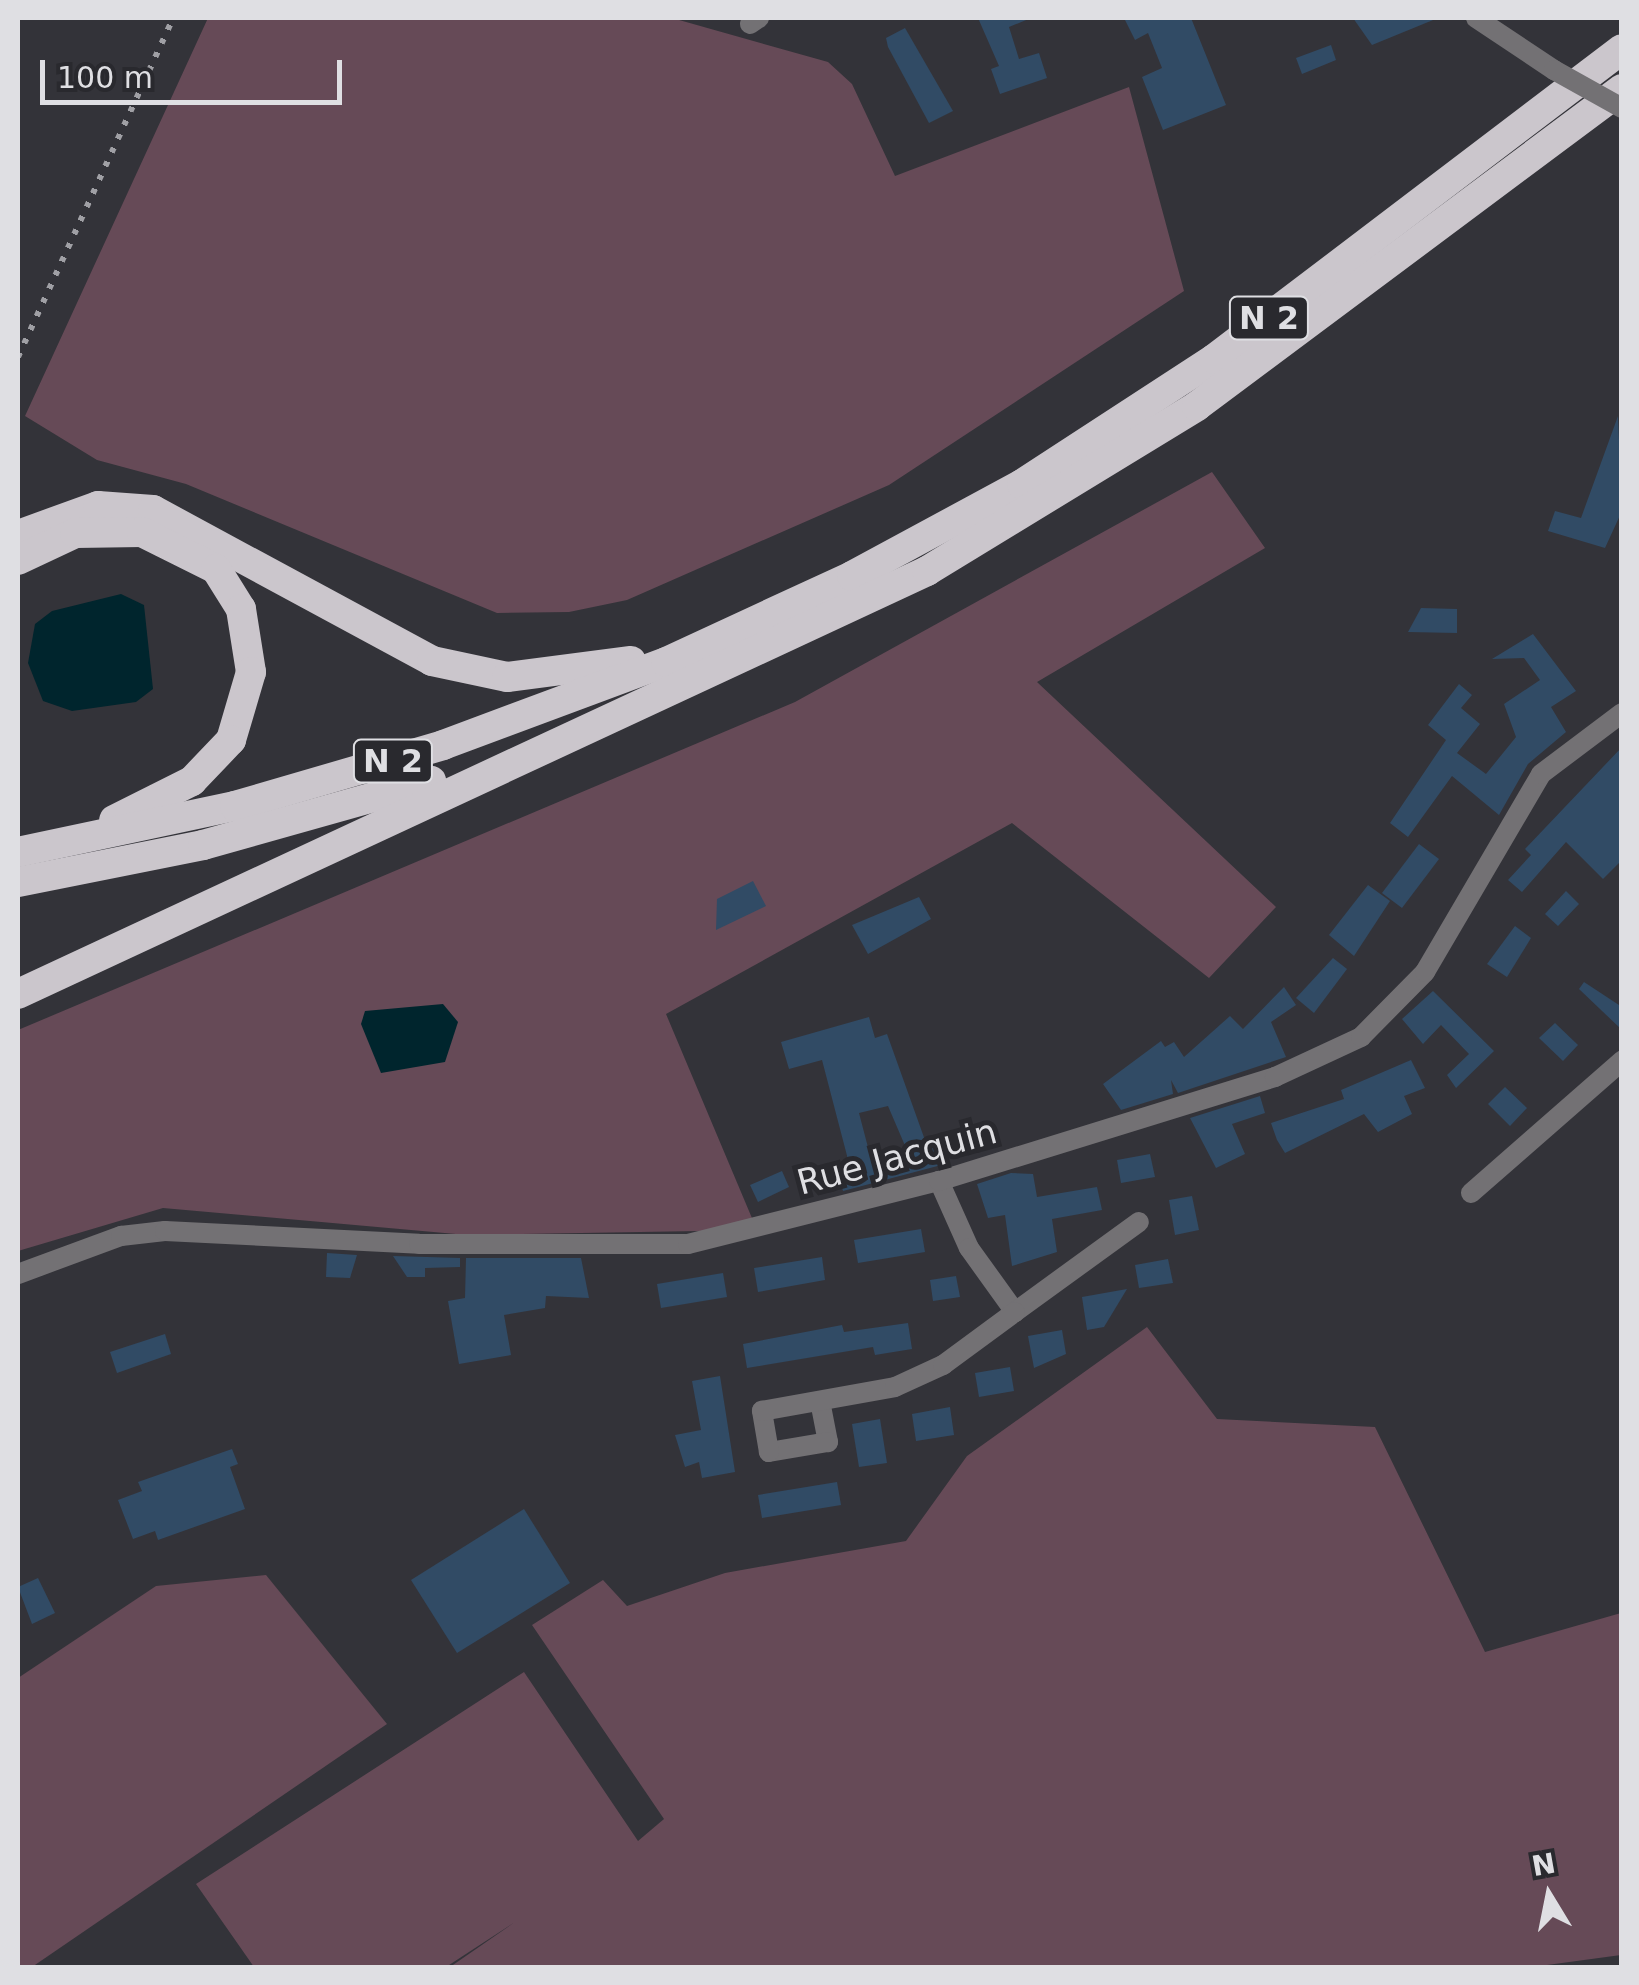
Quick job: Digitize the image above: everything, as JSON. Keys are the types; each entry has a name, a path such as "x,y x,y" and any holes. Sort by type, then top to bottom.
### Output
{"highway":[{"name":"N 2","path":"20,852 235,806 405,758 753,624 894,554 1087,444 1272,317 1622,49"},
{"name":"N 2","path":"18,882 315,816 608,719 826,622 1065,493 1295,336 1622,89"},
{"path":"18,535 98,506 153,510 403,647 507,677 618,664 753,624"},
{"path":"18,560 96,530 142,532 182,547 235,594 251,672 238,724 205,770 150,804 20,852"},
{"path":"18,994 608,719"}],"street":[{"path":"1476,18 1554,70 1622,108"},
{"name":"Rue Jacquin","path":"18,1274 121,1236 165,1231 419,1244 688,1244 939,1181 1275,1077 1361,1038 1425,972 1542,774 1622,713"},
{"path":"1471,1194 1622,1061"},
{"path":"939,1181 969,1248 1016,1312"},
{"path":"820,1401 896,1388 943,1366 1139,1222"}],"shaded area":[{"path":"208,18 672,18 828,62 852,84 895,176 1129,87 1184,291 889,485 627,600 569,612 497,613 186,484 97,460 25,416"},
{"path":"1212,472 1265,548 1037,682 1276,907 1209,978 1012,823 666,1014 757,1230 467,1235 163,1208 18,1251 18,1030 795,702"},
{"path":"1147,1327 1217,1419 1375,1427 1485,1652 1621,1613 1621,1955 1525,1968 450,1967 515,1922 446,1967 254,1967 196,1884 524,1672 638,1841 664,1819 532,1625 603,1580 627,1606 725,1573 906,1541 967,1456"},
{"path":"266,1575 387,1724 32,1967 18,1967 18,1678 156,1586"}],"water":[{"path":"121,594 144,605 153,689 136,702 72,711 43,701 28,663 35,624 52,611"},
{"path":"443,1004 458,1022 445,1062 381,1073 361,1024 365,1011"}],"building":[{"path":"978,18 1031,18 1009,27 1019,59 1039,53 1047,78 1000,94 991,69 999,66"},
{"path":"1124,18 1191,18 1226,105 1163,130 1142,77 1162,68 1148,33 1135,40"},
{"path":"1353,18 1438,18 1372,45"},
{"path":"905,28 953,111 929,123 888,47 886,38"},
{"path":"1331,45 1336,60 1302,74 1296,58"},
{"path":"1618,416 1622,511 1605,548 1548,531 1555,511 1581,518"},
{"path":"1421,608 1457,609 1457,633 1408,632"},
{"path":"1533,634 1576,691 1551,707 1566,732 1528,764 1499,815 1452,776 1408,837 1390,823 1446,740 1428,725 1459,684 1472,695 1461,708 1480,724 1457,753 1486,774 1516,737 1504,704 1540,680 1524,658 1492,659"},
{"path":"1622,747 1622,860 1603,879 1566,842 1522,892 1508,880 1531,855 1525,849"},
{"path":"1419,844 1439,859 1402,908 1382,893"},
{"path":"753,881 766,906 716,930 717,899"},
{"path":"1368,885 1390,901 1354,956 1329,935"},
{"path":"1566,891 1579,904 1558,926 1545,914"},
{"path":"919,897 931,919 868,954 852,925"},
{"path":"1515,926 1531,938 1507,977 1487,964"},
{"path":"1333,958 1347,969 1314,1013 1296,998"},
{"path":"1584,982 1622,1007 1622,1030 1579,989"},
{"path":"1284,987 1296,1005 1271,1022 1286,1057 1178,1093 1171,1080 1173,1094 1121,1110 1103,1084 1161,1041 1165,1047 1174,1042 1184,1057 1230,1016 1243,1029"},
{"path":"1433,991 1494,1051 1456,1088 1447,1075 1469,1054 1441,1025 1423,1044 1402,1019"},
{"path":"869,1017 875,1038 887,1034 926,1143 943,1142 949,1163 843,1191 838,1174 851,1171 822,1060 789,1069 781,1042","holes":["888,1106 906,1148 870,1155 859,1113"]},
{"path":"1555,1023 1578,1045 1563,1061 1539,1038"},
{"path":"1411,1060 1425,1088 1404,1096 1412,1114 1378,1132 1364,1114 1285,1153 1271,1123 1344,1099 1341,1090"},
{"path":"1505,1087 1527,1108 1510,1126 1488,1104"},
{"path":"1260,1096 1265,1113 1232,1124 1245,1154 1216,1168 1190,1118"},
{"path":"1150,1154 1155,1177 1121,1183 1117,1160"},
{"path":"782,1171 789,1187 758,1202 750,1185"},
{"path":"1011,1173 1033,1174 1037,1197 1097,1187 1102,1210 1052,1219 1057,1252 1012,1266 1005,1215 988,1218 977,1184"},
{"path":"1192,1196 1199,1230 1175,1235 1169,1200"},
{"path":"921,1229 925,1252 858,1263 854,1240"},
{"path":"327,1253 357,1255 350,1278 326,1277"},
{"path":"393,1256 460,1258 460,1267 425,1268 425,1277 407,1277"},
{"path":"822,1257 825,1280 758,1292 754,1268"},
{"path":"466,1258 581,1258 589,1298 546,1296 545,1308 504,1315 511,1355 459,1364 448,1301 465,1298"},
{"path":"1168,1259 1173,1283 1139,1288 1135,1265"},
{"path":"723,1273 727,1297 661,1308 657,1284"},
{"path":"956,1276 960,1297 933,1301 930,1280"},
{"path":"1127,1289 1104,1327 1087,1330 1082,1297"},
{"path":"908,1323 912,1349 875,1355 873,1347 747,1368 743,1344 842,1325 844,1332"},
{"path":"1062,1330 1066,1354 1034,1368 1028,1336"},
{"path":"165,1334 171,1354 117,1373 110,1352"},
{"path":"1010,1367 1014,1391 979,1397 975,1373"},
{"path":"720,1376 735,1472 702,1478 699,1462 685,1467 675,1435 701,1430 692,1381"},
{"path":"950,1407 954,1435 916,1441 912,1414"},
{"path":"880,1419 887,1463 859,1467 852,1424"},
{"path":"232,1449 238,1464 230,1467 245,1509 158,1540 155,1531 133,1539 118,1500 142,1491 138,1482"},
{"path":"837,1482 841,1505 762,1518 758,1495"},
{"path":"524,1509 570,1583 457,1653 411,1580"},
{"path":"38,1578 55,1613 32,1624 18,1587"}],"railway":[{"path":"18,357 173,18"}]}
